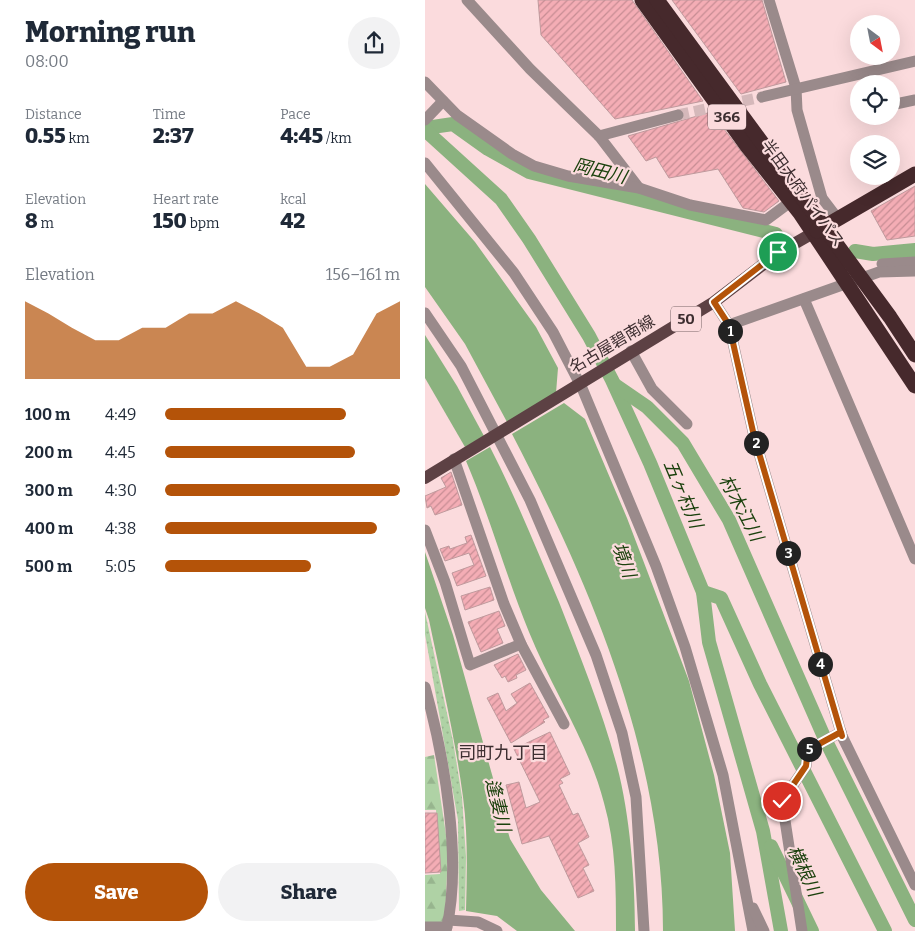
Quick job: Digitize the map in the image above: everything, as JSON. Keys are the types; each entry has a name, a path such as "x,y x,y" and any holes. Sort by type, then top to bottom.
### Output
{"highway":[{"name":"半田大府パイパス","path":"642,0 747,146 795,198"},
{"name":"半田大府パイパス","path":"657,0 818,230 861,277 915,355"},
{"path":"818,230 915,174"},
{"name":"半田大府パイパス","path":"818,230 846,283 915,386"}],"main road":[{"name":"名古屋碧南線","path":"425,478 579,382 714,302 778,252 818,230"}],"street":[{"path":"467,0 530,69 599,136 639,188"},
{"path":"769,0 796,88 797,110 823,198 838,219"},
{"path":"872,75 915,61"},
{"path":"762,96 796,88 850,80"},
{"path":"425,82 457,115 484,135 534,166 568,176 639,188 691,205 766,220 795,198"},
{"path":"900,104 915,100"},
{"path":"425,120 442,101"},
{"path":"599,136 678,115"},
{"path":"425,163 513,273 553,332 579,382 656,566 685,647 723,775 753,931"},
{"path":"882,264 915,262"},
{"path":"729,325 861,277 879,272 915,271"},
{"path":"804,298 912,542 915,559"},
{"path":"714,302 729,325 754,436 842,736 915,885"},
{"path":"425,313 461,366 529,500 596,656 621,733 636,797 644,931"},
{"path":"631,351 652,389 687,424"},
{"path":"455,458 504,604 521,644 565,724"},
{"path":"425,530 445,582 470,665 521,644"},
{"path":"425,686 440,746 448,801 452,845 447,926"},
{"path":"803,931 782,801 806,766 808,750 841,732 842,736"},
{"path":"746,892 764,931"},
{"path":"425,927 478,922 497,931"}],"green space":[{"path":"425,612 453,741 462,797 466,857 465,910 459,911 458,820 425,634"},
{"path":"434,755 448,848 445,923 425,923 425,875 440,874 436,810 425,810 425,757"}],"water":[{"path":"425,184 475,242 536,327 558,368 556,393 507,422 465,344 425,287"},
{"path":"425,335 457,386 484,436 465,447 425,378"},
{"name":"境川","path":"564,403 585,419 627,518 689,681 714,775 730,853 735,931 663,931 660,866 651,801 636,737 595,613 569,552 512,434"},
{"path":"490,447 559,602 605,724 622,785 625,805 633,869 635,931 616,931 611,835 597,781 580,738 529,632 466,461"},
{"name":"逢妻川","path":"425,552 453,635 510,839 541,890 575,931 517,931 497,916 466,911 465,811 456,752 425,608"}],"building":[{"path":"538,0 632,0 703,101 615,119 541,35"},
{"path":"672,0 762,0 786,82 741,94"},
{"path":"711,112 779,201 764,212 743,208 718,169 669,178 656,157 646,161 628,136"},
{"path":"915,186 915,236 887,240 871,211"},
{"path":"451,472 462,505 435,515 431,506 427,508 425,496 446,487 441,478"},
{"path":"471,535 486,576 457,586 452,573 474,565 469,553 445,561 440,549 449,546 450,549 467,543 465,537"},
{"path":"490,587 494,600 465,610 461,596"},
{"path":"499,611 505,626 497,629 503,643 481,652 468,622"},
{"path":"518,654 526,670 516,675 517,678 508,682 505,676 502,678 494,665"},
{"path":"530,683 549,717 543,720 545,722 511,743 487,698 498,693 506,711 517,703 511,694"},
{"path":"550,732 570,774 560,779 563,783 559,785 573,815 578,813 589,837 578,843 589,865 583,868 594,891 578,898 549,836 522,844 506,785 519,782 526,808 540,802 514,749"},
{"path":"425,813 437,813 441,872 425,873"}],"waterway":[{"name":"岡田川","path":"425,128 453,124 488,149 529,172 776,234"},
{"name":"五ヶ村川","path":"425,130 501,199 529,239 589,336 612,380 650,463 703,592 709,642 763,831 781,931"},
{"name":"岡田川","path":"855,251 873,254 915,250"},
{"name":"村木江川","path":"615,385 647,407 683,443 729,520 825,739 915,920"},
{"path":"703,592 721,598 760,684 885,931"},
{"name":"横根川","path":"771,846 812,931"}],"tunnel":[{"path":"678,115 762,97"}],"district":[{"name":"司町九丁目","path":"503,753"}],"route":[{"path":"778,252 714,302 729,325 754,436 781,532 799,587 810,631 842,736 841,732 808,750 806,766 782,801"}]}
